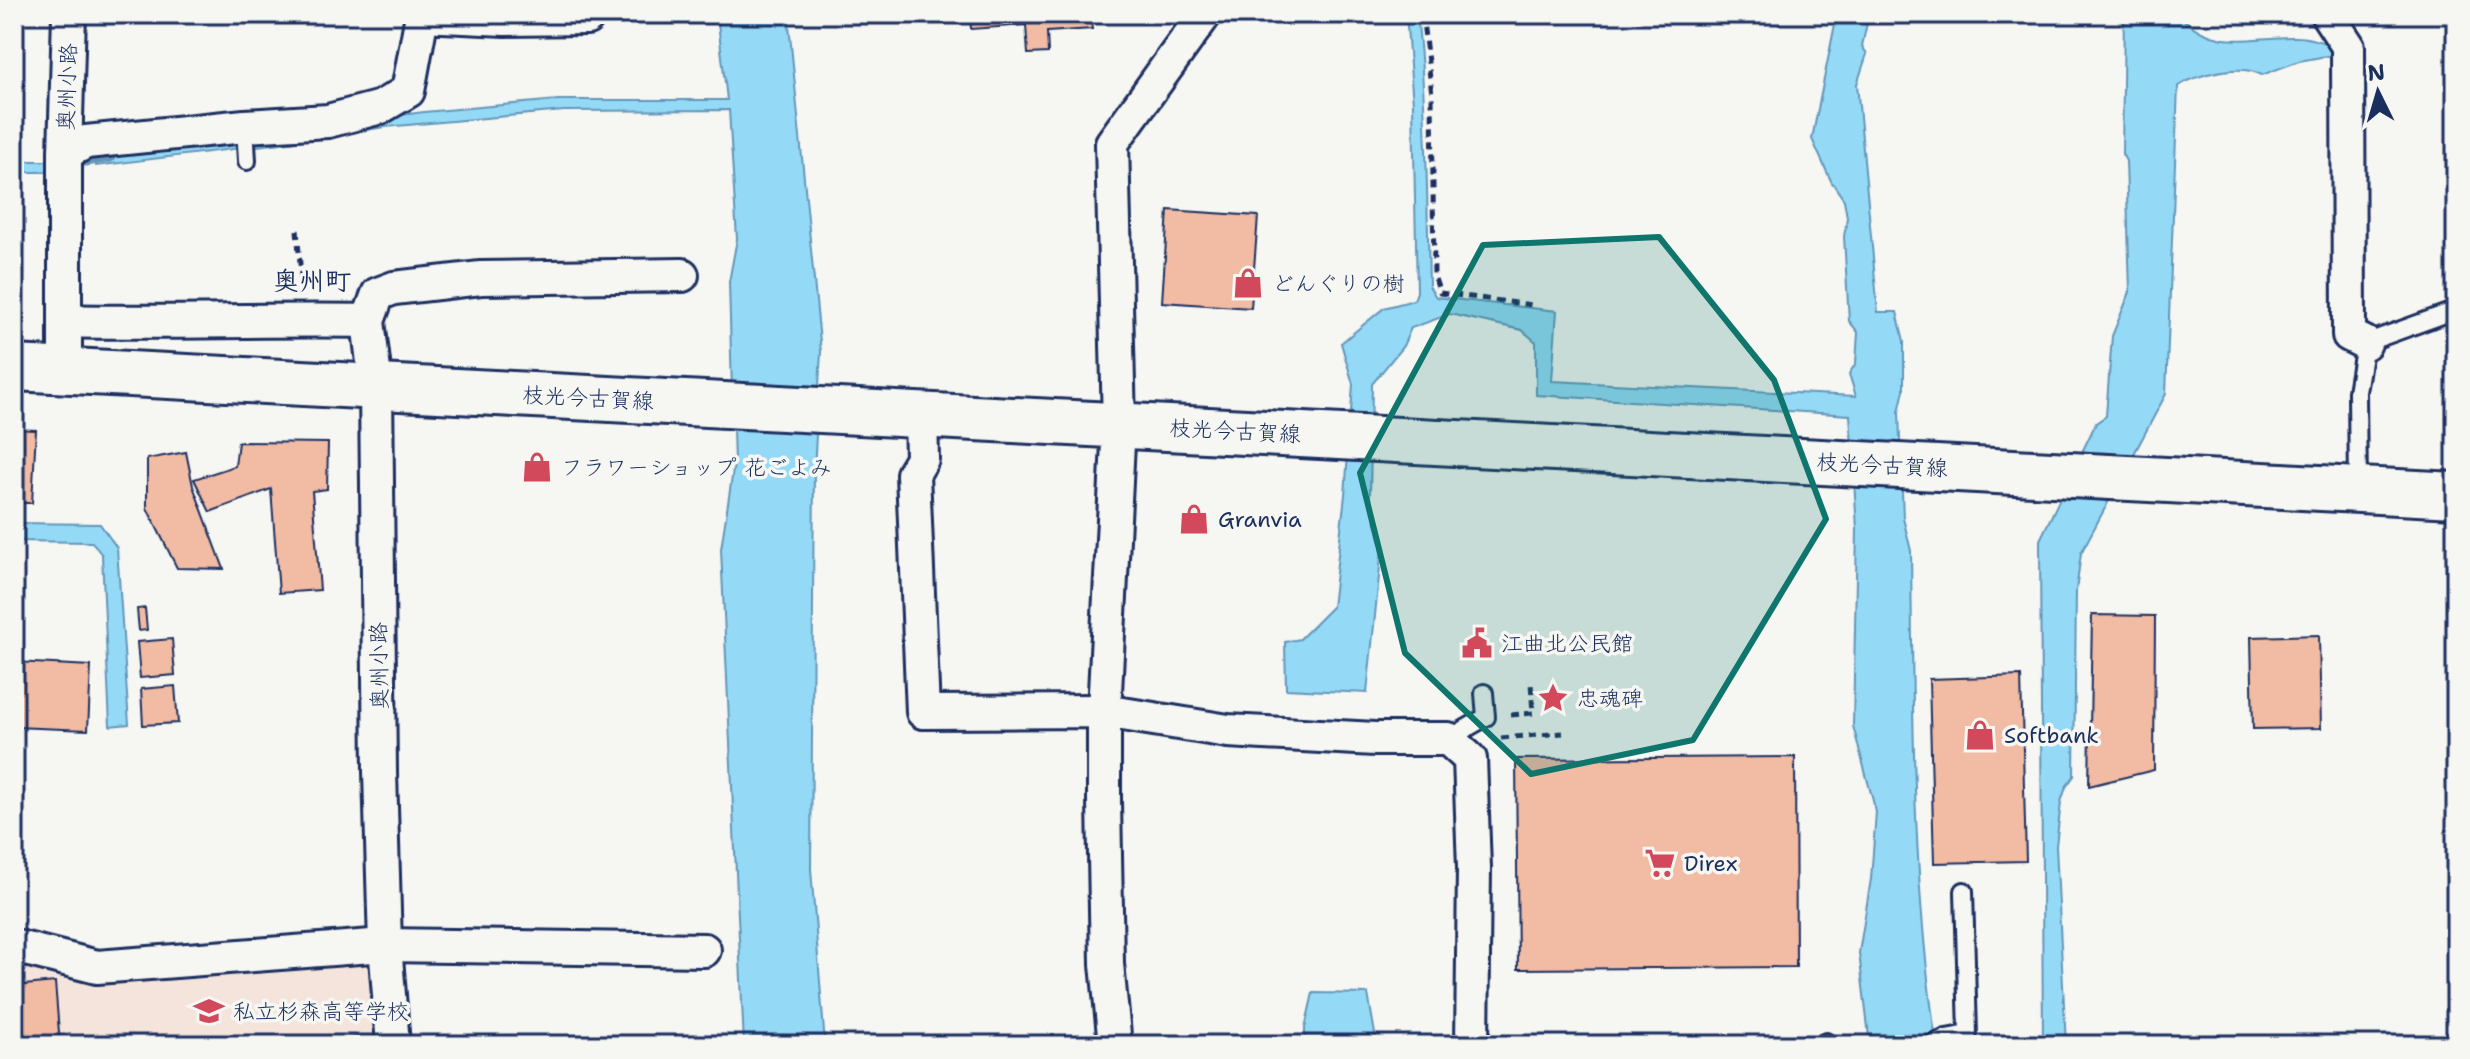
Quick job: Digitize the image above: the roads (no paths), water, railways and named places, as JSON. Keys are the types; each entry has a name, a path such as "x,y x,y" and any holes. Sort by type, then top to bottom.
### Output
{"main road":[{"name":"枝光今古賀線","path":"14,368 2456,495"}],"street":[{"name":"奥州小路","path":"65,371 69,14"},
{"path":"65,162 86,142 246,144 381,107 408,91 422,15 505,19 587,18 587,14"},
{"path":"1115,1045 1107,964 1104,711 1119,424 1112,143 1205,14"},
{"path":"2327,14 2348,46 2349,335 2365,343"},
{"path":"65,321 368,321 378,294 394,288 481,278 682,275"},
{"name":"奥州小路","path":"368,321 376,387 380,772 385,945 393,1045"},
{"path":"921,414 922,459 913,474 923,712 1104,711 1228,731 1456,746 1470,759 1474,868 1472,1045"},
{"path":"14,946 97,967 385,945 704,950"}],"lane":[{"path":"2358,490 2357,392 2365,343 2456,310"},
{"path":"1456,746 1486,717 1484,693"},
{"path":"1931,1045 1946,1038 1968,1034 1964,891"}],"water":[{"path":"717,14 788,14 821,352 814,469 811,869 825,1045 744,1045 721,549 734,464 729,282 737,239 729,110 564,111 385,127 96,166 95,155 424,112 558,100 727,100"},
{"path":"1406,14 1417,14 1425,116 1429,286 1436,297 1557,311 1552,381 1856,396 1849,374 1856,363 1858,332 1849,321 1844,237 1847,217 1844,200 1831,181 1812,139 1837,14 1869,14 1862,46 1867,54 1857,84 1878,312 1897,312 1904,341 1904,390 1899,412 1903,518 1911,551 1918,854 1927,974 1935,1034 1940,1045 1870,1045 1859,953 1871,879 1876,812 1853,726 1857,529 1850,415 1536,395 1536,342 1522,330 1450,314 1411,328 1403,346 1372,384 1370,498 1382,547 1367,693 1286,689 1285,642 1300,639 1332,607 1345,495 1353,384 1341,343 1384,308 1414,300 1417,292 1413,104"},
{"path":"2124,14 2183,14 2183,19 2211,36 2238,40 2303,37 2335,46 2338,54 2299,61 2262,75 2242,70 2219,72 2178,86 2166,394 2081,553 2076,591 2074,776 2061,802 2056,846 2066,1045 2043,1045 2040,540 2096,423 2106,416 2112,336 2130,292 2126,161 2122,154"},
{"path":"14,161 58,161 58,172 14,172"},
{"path":"14,523 100,524 117,548 129,724 110,726 102,555 92,542 14,541"},
{"path":"1313,993 1368,994 1377,1045 1305,1045 1305,1028"}],"waterway":[{"path":"72,163 110,157"}],"place":[{"name":"どんぐりの樹","path":"1248,283"},
{"name":"フラワーショップ 花ごよみ","path":"537,467"},
{"name":"Granvia","path":"1194,519"},
{"name":"江曲北公民館","path":"1477,643"},
{"name":"忠魂碑","path":"1553,698"},
{"name":"Softbank","path":"1980,735"},
{"name":"Direx","path":"1660,863"},
{"name":"私立杉森高等学校","path":"209,1011"}],"district":[{"name":"奥州町","path":"312,280"}]}
